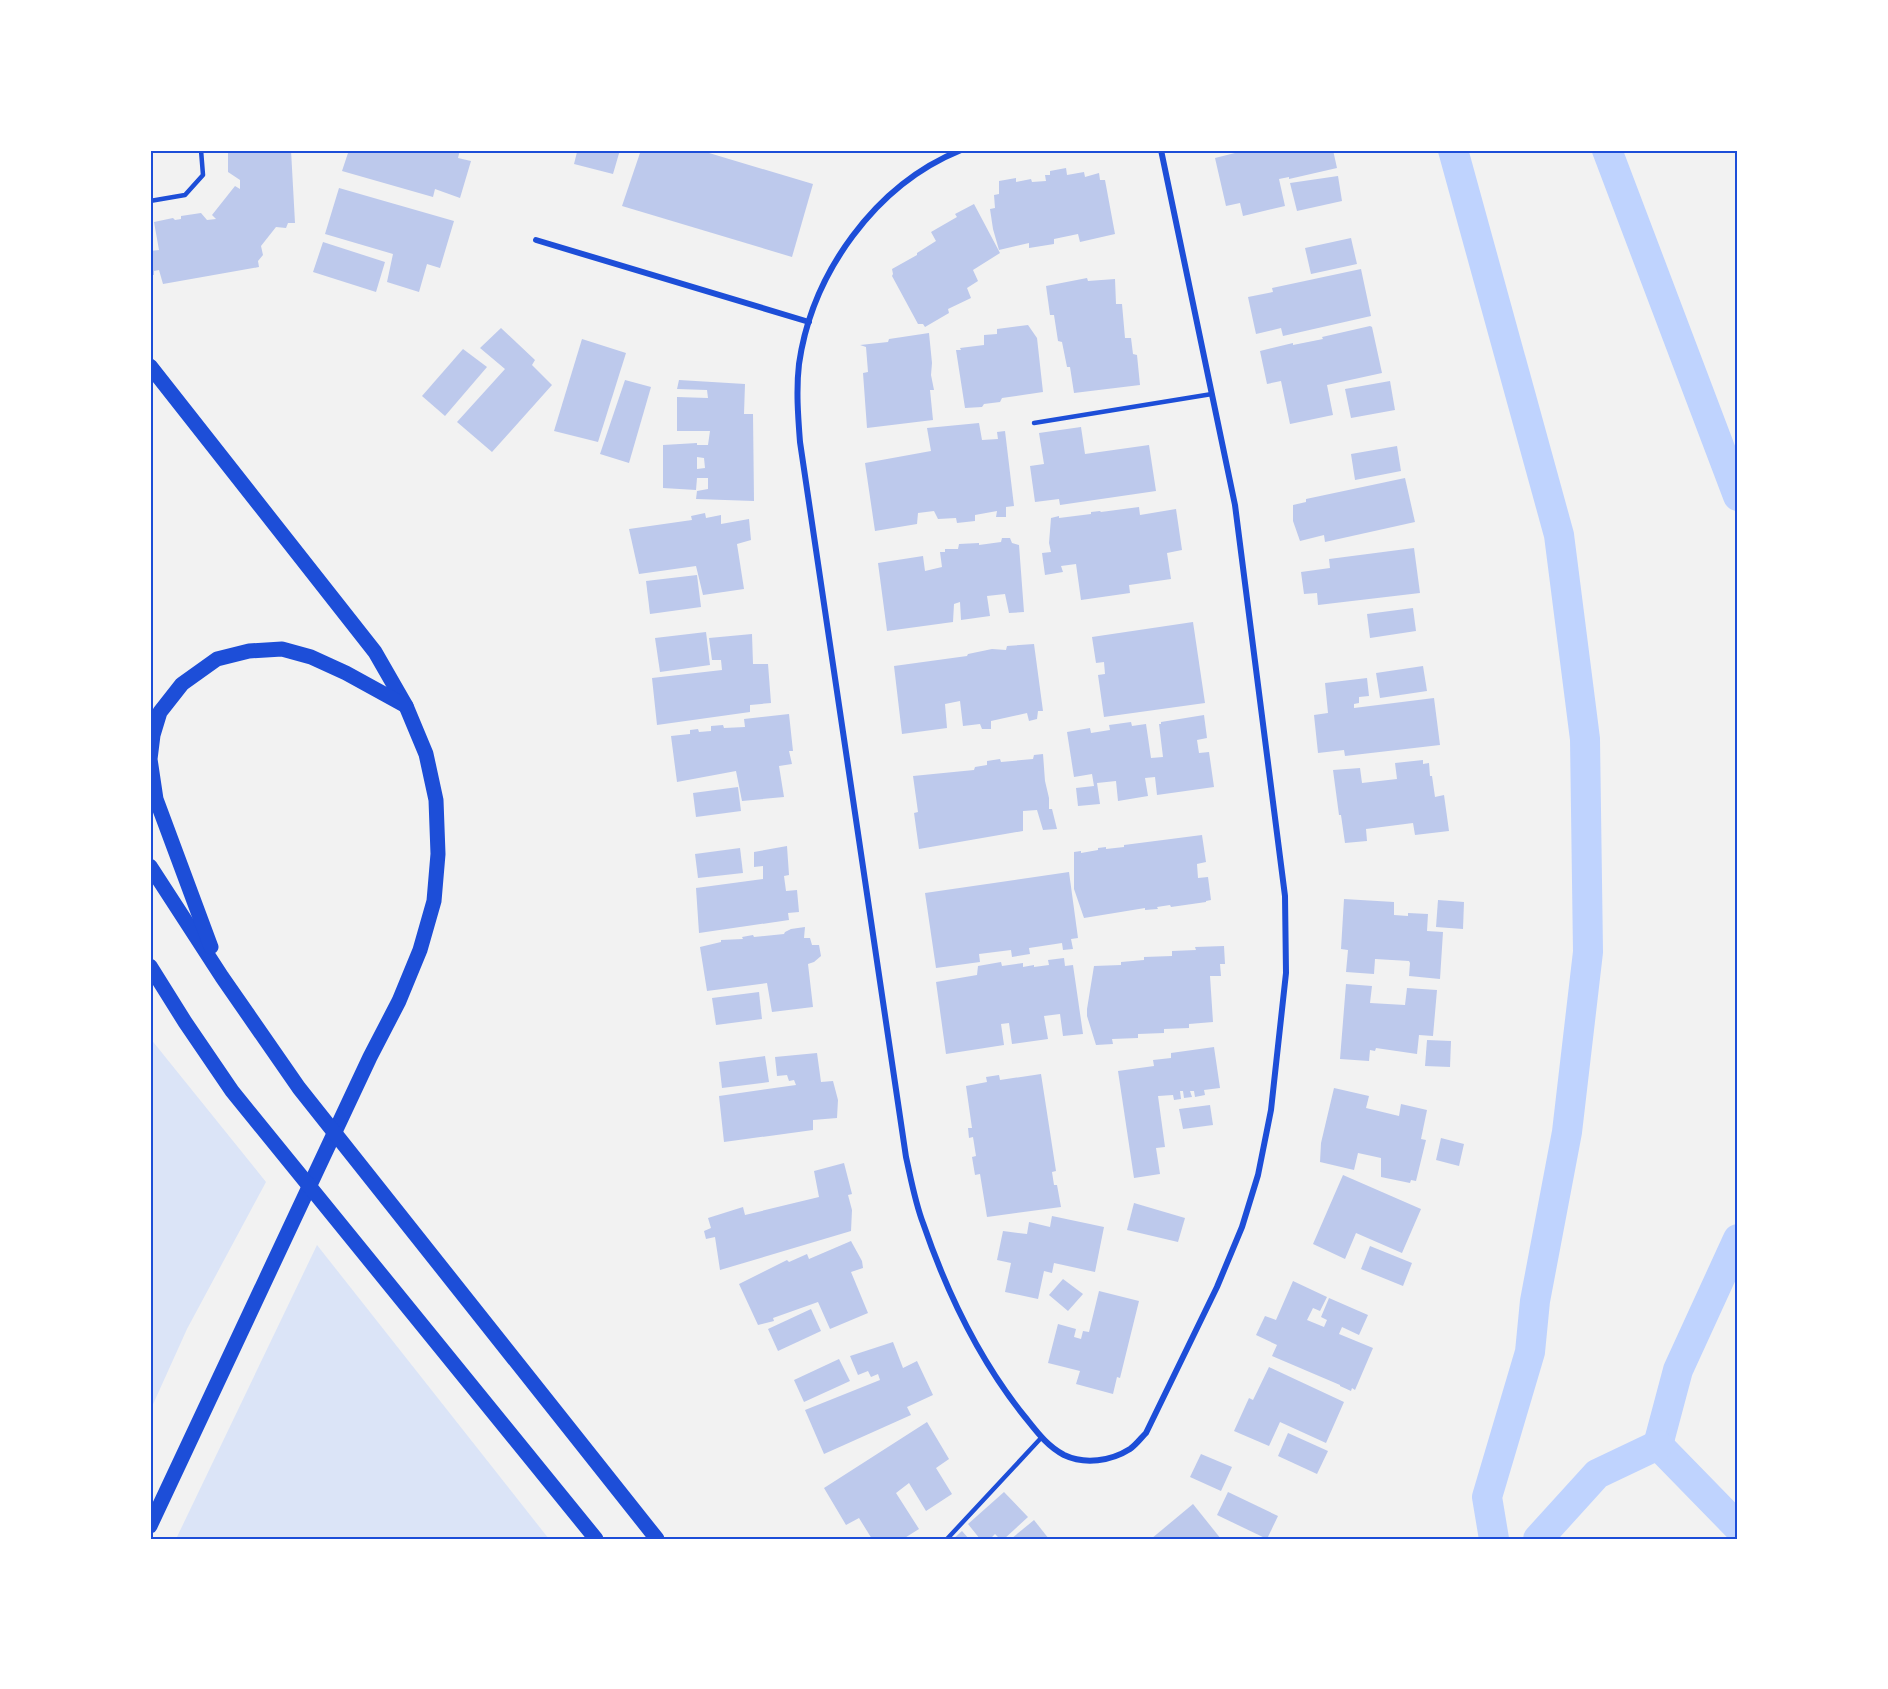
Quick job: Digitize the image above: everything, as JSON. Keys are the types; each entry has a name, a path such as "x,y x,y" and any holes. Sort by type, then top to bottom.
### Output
{"main road":[{"path":"150,366 375,652 406,706 426,754 436,800 438,855 434,901 420,950 399,1001 370,1057 150,1526"},
{"path":"222,977 156,799 150,759 153,735 160,712 182,684 217,659 249,651 282,649 311,657 406,706"},
{"path":"150,866 298,1088 657,1539"},
{"path":"150,966 185,1023 232,1091 596,1539"}],"street":[{"path":"961,150 948,155 911,178 878,206 859,228 829,272 809,322 799,364 797,408 800,442 906,1157 922,1221 945,1282 979,1350 1016,1405 1041,1438 1051,1447 1066,1456 1088,1461 1111,1458 1131,1448 1146,1433 1217,1287 1242,1227 1258,1175 1271,1110 1286,973 1285,896 1235,505 1161,150"},
{"path":"536,240 809,322"}],"lane":[{"path":"150,201 185,195 203,175 201,150"},
{"path":"1034,423 1212,394"},
{"path":"947,1539 1041,1438"}],"shaded area":[{"path":"150,1038 266,1182 187,1329 150,1411"},
{"path":"317,1245 549,1539 176,1539"}],"building":[{"path":"228,150 291,150 295,223 288,223 286,228 276,227 261,246 263,255 258,261 259,267 163,284 159,270 154,271 154,275 150,275 150,251 159,250 154,222 173,218 181,219 181,216 201,213 207,220 216,219 212,215 235,186 240,189 240,180 228,172"},
{"path":"349,150 460,150 458,158 471,161 460,198 435,189 433,197 342,171"},
{"path":"620,150 613,174 574,164 577,152 571,151"},
{"path":"641,150 699,150 813,184 792,257 622,206"},
{"path":"1239,150 1333,150 1337,168 1289,179 1289,177 1279,179 1285,206 1243,216 1240,203 1226,206 1215,158 1239,152"},
{"path":"1066,168 1067,175 1084,172 1085,177 1099,173 1100,180 1105,180 1115,234 1080,242 1078,234 1054,239 1054,244 1029,248 1029,243 999,250 990,209 995,208 994,195 999,194 999,181 1016,178 1016,182 1031,179 1032,182 1046,181 1045,175 1050,175 1050,171"},
{"path":"1338,176 1342,201 1297,211 1290,183"},
{"path":"339,188 454,221 440,268 427,264 419,292 387,282 393,254 325,234"},
{"path":"974,204 1000,253 973,270 978,281 967,288 971,298 948,309 949,313 925,327 923,324 918,324 892,276 892,269 936,241 931,232 957,217 955,214"},
{"path":"1351,238 1357,264 1311,274 1305,248"},
{"path":"323,242 385,262 376,292 313,272"},
{"path":"1361,269 1371,316 1283,336 1281,328 1256,334 1248,297 1273,292 1272,288"},
{"path":"1087,278 1088,281 1115,279 1116,304 1122,304 1125,338 1131,338 1133,354 1137,355 1140,385 1074,393 1070,367 1067,367 1062,342 1058,341 1054,315 1050,315 1046,286"},
{"path":"1028,325 1037,338 1043,392 1002,398 1000,402 984,404 982,407 965,408 956,350 984,345 984,335 997,334 997,329"},
{"path":"1370,326 1382,373 1327,385 1333,415 1290,424 1281,381 1267,384 1260,351 1323,339 1322,337"},
{"path":"501,328 535,360 532,365 552,385 492,452 457,422 505,369 480,348"},
{"path":"929,333 934,390 930,390 933,420 867,428 863,373 868,372 866,347 860,345 888,342 889,339"},
{"path":"582,339 626,353 598,442 554,431"},
{"path":"463,349 487,367 445,416 422,396"},
{"path":"625,380 651,387 629,463 600,454"},
{"path":"679,380 745,384 744,414 753,414 754,501 696,499 697,491 708,489 708,478 697,478 696,490 663,488 663,445 697,443 697,445 708,445 710,431 677,431 677,397 708,398 707,390 677,389","holes":["697,457 704,458 705,468 697,469"]},
{"path":"1390,381 1395,410 1351,418 1345,389"},
{"path":"979,423 982,440 998,439 997,432 1005,431 1014,506 1006,507 1006,517 996,517 997,511 975,515 975,521 957,523 956,518 938,519 934,511 918,513 917,524 875,531 865,463 931,451 927,428"},
{"path":"1081,427 1085,454 1149,445 1156,491 1060,505 1059,499 1035,502 1030,466 1044,464 1039,433"},
{"path":"1397,446 1401,471 1355,480 1351,454"},
{"path":"1405,478 1415,522 1325,542 1324,535 1300,541 1293,521 1293,505 1306,502 1306,499"},
{"path":"1139,507 1140,515 1176,509 1182,550 1167,553 1171,579 1129,585 1130,593 1081,600 1076,564 1061,566 1063,572 1045,575 1042,553 1051,552 1049,543 1051,518"},
{"path":"705,513 706,518 721,515 721,524 749,519 751,540 737,544 744,589 703,595 696,566 639,574 629,529 692,520 691,516"},
{"path":"1002,538 1010,538 1012,543 1019,545 1024,612 1009,613 1005,594 987,596 990,616 961,620 960,602 954,604 953,622 887,631 878,563 923,556 925,571 942,567 940,552 945,552 945,549 958,549 959,544 979,543 979,545 1001,542"},
{"path":"1414,548 1420,593 1318,605 1317,593 1304,594 1301,572 1330,568 1329,559"},
{"path":"697,575 701,607 650,614 646,581"},
{"path":"1413,608 1416,631 1370,638 1367,614"},
{"path":"1193,622 1205,703 1104,717 1098,675 1105,674 1104,662 1096,663 1092,637"},
{"path":"706,632 710,665 660,672 655,638"},
{"path":"752,634 753,664 768,664 771,703 750,705 750,712 657,725 652,678 722,670 721,660 712,660 709,638"},
{"path":"1034,644 1043,711 1038,711 1037,719 1029,721 1027,713 991,721 991,729 982,729 980,724 963,726 960,701 945,704 947,728 902,734 894,666 967,656 992,649 1006,650 1007,646"},
{"path":"1423,666 1427,691 1380,698 1376,673"},
{"path":"1367,678 1369,696 1359,697 1359,703 1354,704 1354,708 1434,698 1440,745 1345,756 1344,750 1318,753 1314,715 1328,713 1325,683"},
{"path":"789,714 793,751 789,751 792,764 779,766 784,797 742,801 736,771 677,782 671,736 690,734 690,730 698,729 699,732 711,731 711,726 745,727 744,719"},
{"path":"1204,715 1207,738 1197,740 1199,753 1209,752 1214,787 1157,795 1155,777 1145,778 1148,796 1118,801 1116,781 1097,783 1100,804 1078,806 1076,788 1094,786 1092,774 1074,777 1067,732 1090,728 1091,733 1110,730 1109,725 1131,722 1132,726 1146,724 1151,758 1163,757 1159,724"},
{"path":"1043,754 1049,809 1052,809 1057,829 1043,830 1037,810 1023,811 1023,831 919,849 914,813 918,812 913,776 974,770 975,767 987,765 987,761 1033,759 1034,755"},
{"path":"1423,760 1423,764 1429,763 1435,797 1444,795 1449,831 1415,835 1413,823 1366,829 1367,841 1345,843 1333,770 1360,768 1362,783 1397,779 1395,763"},
{"path":"738,787 741,811 696,817 693,793"},
{"path":"1202,835 1206,862 1197,864 1198,878 1208,877 1211,900 1084,918 1074,889 1074,852 1081,851 1081,853 1098,850 1098,848 1124,847 1124,845"},
{"path":"787,846 789,875 784,876 786,891 797,890 799,912 788,913 789,920 699,933 696,888 763,879 763,866 754,867 754,852"},
{"path":"740,848 743,873 698,878 695,854"},
{"path":"1069,872 1078,938 1071,939 1073,949 1063,950 1062,943 1029,948 1030,954 1012,957 1011,950 979,954 980,962 936,968 925,893"},
{"path":"1344,899 1394,902 1394,915 1428,914 1427,931 1443,932 1440,979 1409,976 1409,961 1375,959 1374,974 1346,972 1348,950 1341,949"},
{"path":"1438,900 1464,902 1463,929 1436,927"},
{"path":"805,927 804,938 810,938 812,945 819,945 821,956 808,964 813,1007 772,1012 767,983 707,991 700,947 721,942 721,940 743,939 742,937 753,935 754,937 784,934 791,929"},
{"path":"1224,946 1225,964 1220,964 1221,976 1210,976 1213,1022 1189,1024 1189,1028 1164,1029 1164,1033 1138,1034 1138,1038 1112,1039 1113,1044 1096,1045 1087,1016 1094,966 1121,965 1121,962 1144,960 1144,957 1172,956 1172,951 1196,950 1195,947"},
{"path":"1064,958 1065,966 1073,965 1083,1034 1063,1036 1060,1014 1044,1016 1048,1039 1012,1044 1009,1023 1001,1024 1004,1045 946,1054 936,982 977,975 978,966 1001,962 1002,966 1023,963 1023,967 1034,965 1034,967 1049,965 1048,960"},
{"path":"1346,984 1372,986 1370,1003 1405,1005 1407,988 1437,990 1433,1036 1419,1035 1417,1054 1376,1048 1375,1051 1370,1050 1369,1061 1340,1059"},
{"path":"759,992 762,1019 716,1025 712,998"},
{"path":"1427,1040 1451,1041 1450,1067 1425,1066"},
{"path":"1214,1047 1220,1088 1204,1090 1205,1095 1195,1097 1194,1091 1190,1091 1192,1097 1184,1098 1183,1091 1180,1091 1181,1099 1174,1100 1173,1095 1158,1096 1165,1147 1156,1148 1160,1174 1134,1178 1118,1071 1154,1066 1153,1060 1171,1058 1171,1053"},
{"path":"817,1053 821,1082 833,1081 838,1100 837,1118 813,1120 813,1130 724,1142 719,1096 796,1085 794,1080 789,1081 787,1075 777,1076 775,1057"},
{"path":"765,1056 769,1082 722,1088 719,1062"},
{"path":"1041,1074 1056,1171 1052,1172 1061,1207 987,1217 980,1174 975,1175 972,1157 976,1156 973,1137 969,1138 968,1128 972,1128 966,1086 987,1082 986,1077 999,1075 1000,1080"},
{"path":"1334,1088 1369,1096 1366,1108 1399,1116 1401,1104 1427,1110 1421,1139 1426,1140 1416,1181 1411,1180 1410,1183 1381,1177 1381,1158 1358,1153 1354,1170 1320,1162 1321,1143"},
{"path":"1210,1105 1213,1125 1183,1129 1179,1109"},
{"path":"1441,1138 1464,1144 1459,1166 1436,1160"},
{"path":"844,1163 852,1194 848,1195 852,1210 851,1231 720,1270 715,1237 706,1239 704,1231 711,1228 708,1218 743,1207 745,1215 819,1197 814,1171"},
{"path":"1343,1175 1421,1209 1402,1253 1356,1233 1345,1259 1313,1244"},
{"path":"1134,1203 1185,1218 1178,1242 1127,1230"},
{"path":"1052,1216 1104,1227 1095,1272 1054,1263 1052,1273 1044,1271 1038,1299 1005,1292 1011,1263 997,1260 1003,1231 1027,1234 1029,1222 1050,1227"},
{"path":"851,1241 862,1261 863,1268 851,1272 868,1313 830,1329 818,1302 773,1318 774,1321 758,1325 739,1284 787,1260 789,1262 807,1254 809,1259"},
{"path":"1370,1246 1412,1263 1403,1286 1361,1269"},
{"path":"1063,1279 1083,1294 1068,1311 1049,1295"},
{"path":"1293,1281 1327,1297 1320,1311 1313,1308 1307,1320 1324,1327 1327,1320 1321,1317 1329,1298 1368,1315 1359,1335 1342,1327 1339,1334 1373,1348 1355,1390 1352,1388 1351,1391 1272,1356 1277,1345 1256,1335 1265,1316 1276,1320"},
{"path":"1099,1291 1139,1301 1120,1378 1117,1377 1113,1394 1076,1384 1080,1371 1048,1363 1058,1324 1076,1329 1074,1337 1081,1339 1083,1331 1089,1332"},
{"path":"811,1309 821,1331 778,1351 768,1329"},
{"path":"893,1342 903,1368 917,1361 933,1395 907,1407 911,1415 824,1454 805,1410 880,1380 878,1374 871,1377 868,1371 858,1375 850,1356"},
{"path":"839,1359 850,1381 804,1402 794,1380"},
{"path":"1269,1367 1344,1402 1326,1443 1280,1422 1269,1446 1234,1431 1249,1398 1253,1400"},
{"path":"927,1422 949,1459 936,1468 952,1494 926,1511 909,1483 896,1493 919,1529 903,1539 872,1539 859,1518 846,1525 824,1488"},
{"path":"1288,1433 1328,1451 1317,1474 1278,1456"},
{"path":"1201,1454 1232,1467 1221,1491 1190,1477"},
{"path":"1004,1492 1028,1517 1004,1539 1000,1539 995,1534 990,1539 980,1539 968,1524"},
{"path":"1228,1492 1278,1516 1267,1539 1217,1515"},
{"path":"1193,1504 1221,1539 1151,1539"},
{"path":"1034,1520 1049,1539 1011,1539"},
{"path":"962,1531 969,1539 953,1539"}],"waterway":[{"path":"1453,150 1559,535 1585,739 1588,952 1567,1132 1535,1301 1530,1352 1487,1497 1494,1539"},
{"path":"1607,150 1738,496"},
{"path":"1658,1445 1678,1370 1738,1239"},
{"path":"1658,1445 1738,1527"},
{"path":"1538,1539 1597,1474 1658,1445"}]}
